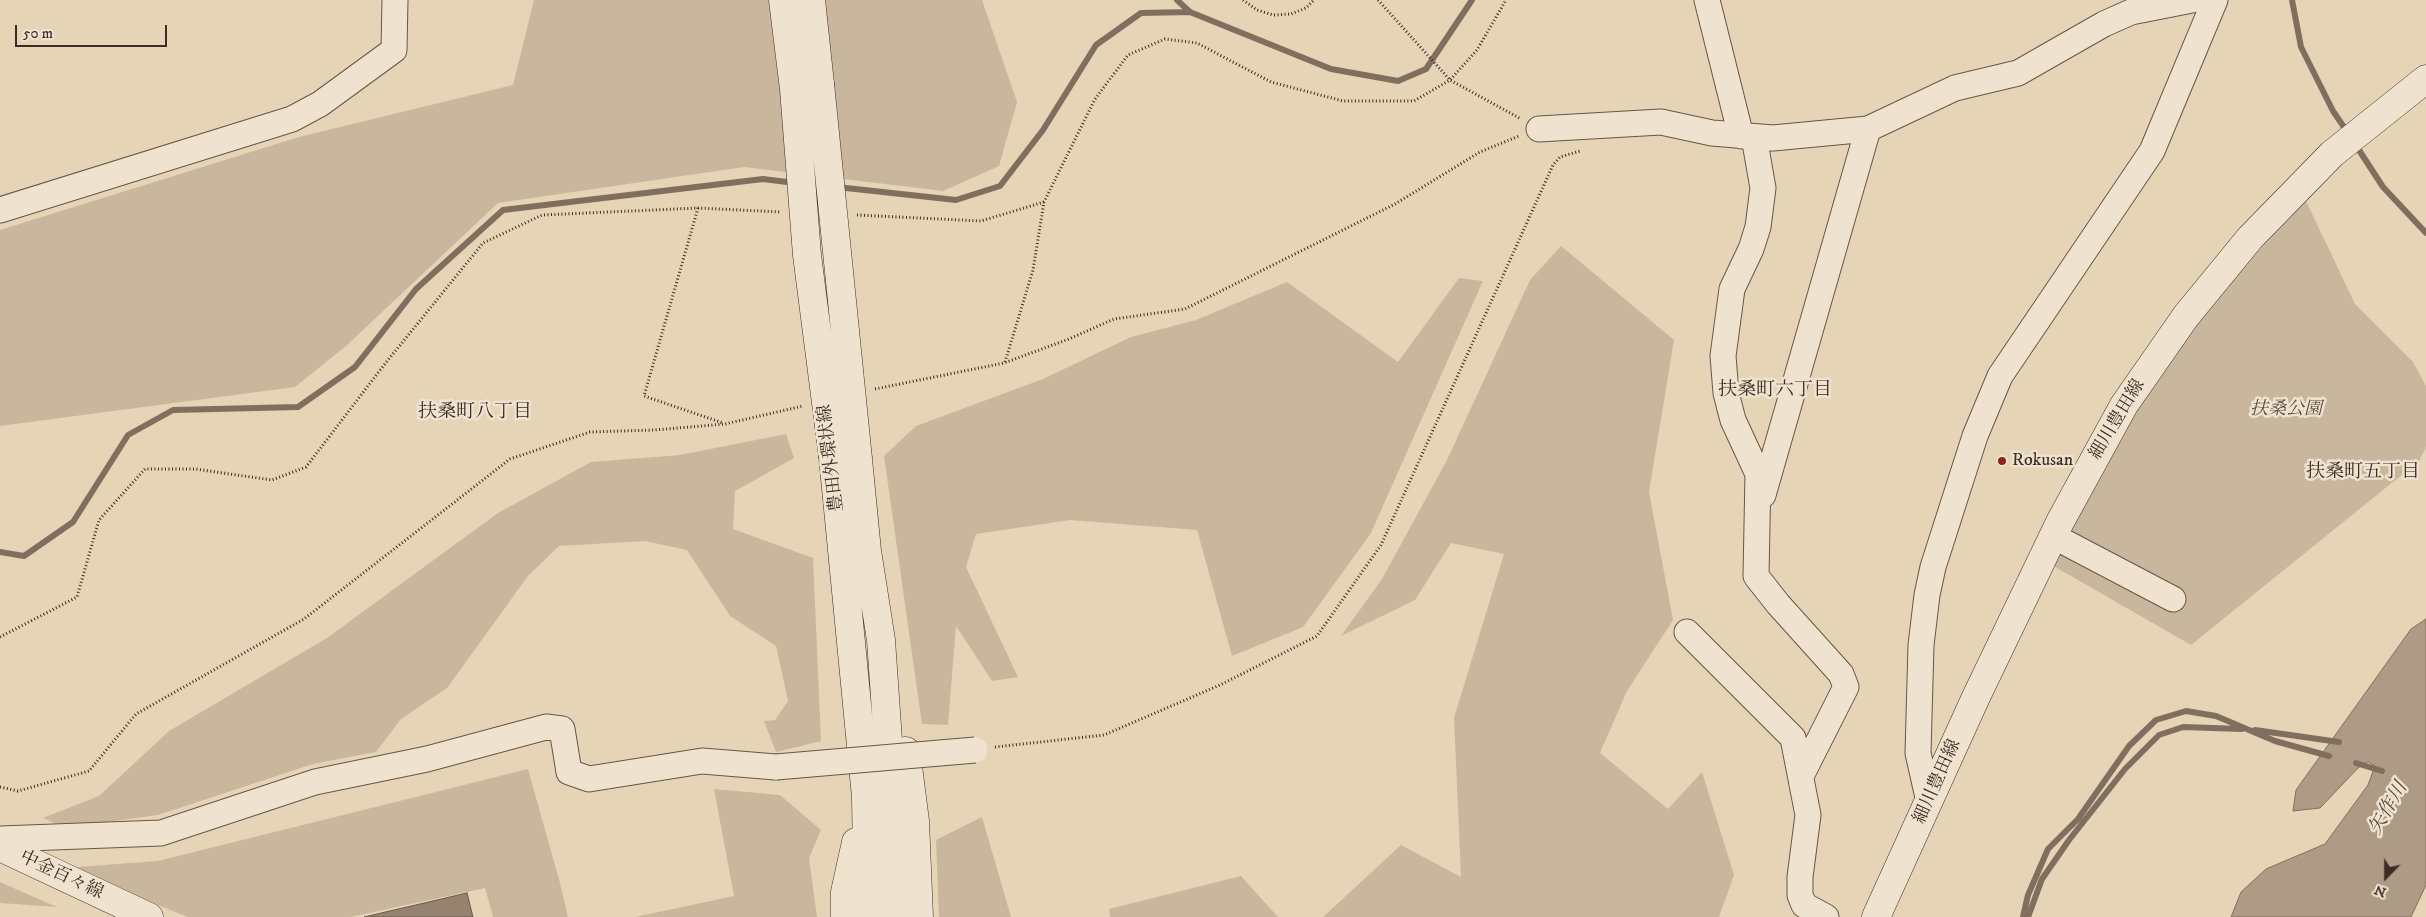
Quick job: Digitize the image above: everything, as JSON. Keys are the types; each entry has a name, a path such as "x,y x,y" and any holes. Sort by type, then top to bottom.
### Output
{"street":[{"path":"0,210 292,119 320,104 394,50 395,0"},
{"name":"豊田外環状線","path":"783,0 794,89 807,255 845,458 867,551 881,640 879,795 868,890 868,917"},
{"name":"豊田外環状線","path":"811,0 820,84 845,458 879,795 895,917"},
{"path":"1707,0 1763,188 1758,227 1732,288 1722,356 1726,392 1733,420 1758,474 1756,576 1778,604 1841,674 1846,686 1801,776"},
{"path":"1539,129 1661,122 1712,133 1774,138 1868,130 1955,88 2018,73 2104,24 2131,12 2192,0"},
{"path":"1929,802 1918,753 1921,644 1926,594 1932,567 1975,436 2000,376 2152,151 2215,0"},
{"name":"細川豊田線","path":"1876,917 2053,536 2124,405 2213,280 2250,238 2332,154 2426,79"},
{"path":"1757,516 1868,130"},
{"path":"2053,536 2173,599"},
{"path":"1687,632 1793,738 1808,815 1800,877 1800,895 1804,906 1826,917"},
{"path":"881,640 903,730 915,822 919,917"},
{"path":"0,839 161,833 315,782 427,760 546,727 562,729 570,772 589,778 702,761 776,767 975,750"},
{"path":"845,917 845,892 879,795"},
{"name":"中金百々線","path":"0,847 149,917"}],"path":[{"path":"1243,0 1257,10 1273,14 1291,14 1306,8 1314,0"},
{"path":"1378,0 1450,80 1539,129"},
{"path":"1004,363 1033,270 1044,202 1095,99 1128,55 1166,39 1197,43 1271,82 1343,101 1414,101 1450,80 1477,50 1506,0"},
{"path":"868,390 1004,363 1069,339 1114,319 1185,309 1395,204 1480,152 1539,129"},
{"path":"975,750 1104,735 1220,685 1318,636 1381,544 1554,165 1560,157 1587,148"},
{"path":"848,215 981,221 1044,202"},
{"path":"698,208 644,396 725,424"},
{"path":"0,637 78,597 100,520 145,469 195,469 272,480 306,467 384,365 483,243 542,215 698,208 782,212"},
{"path":"0,787 18,791 89,771 136,714 304,619 510,460 590,432 654,430 725,424 811,404"}],"green space":[{"path":"534,0 982,0 1017,102 999,166 943,191 744,167 498,203 346,346 295,387 0,426 0,230 299,137 513,85"},
{"name":"扶桑公園","path":"2306,201 2355,304 2413,362 2426,386 2426,447 2419,461 2191,645 2043,560 2134,410 2216,296"},
{"path":"1561,246 1674,340 1649,492 1673,620 1627,691 1600,753 1668,809 1702,772 1734,875 1719,917 1323,917 1401,845 1461,877 1454,718 1504,554 1451,543 1415,600 1341,636 1382,579 1447,460 1530,280"},
{"path":"1459,278 1483,281 1371,533 1303,627 1232,656 1197,530 1070,520 976,534 966,567 1018,677 992,681 956,626 948,725 922,724 884,456 916,426 1043,379 1131,337 1196,320 1287,282 1398,362"},
{"path":"786,434 794,458 735,491 733,529 813,558 821,741 776,752 764,721 775,720 788,701 776,646 730,616 687,550 645,541 559,546 528,576 447,688 401,719 376,752 313,764 158,815 65,828 43,818 99,796 169,731 327,638 498,513 591,462 680,455"},
{"path":"528,769 568,917 493,917 485,888 351,917 188,917 64,868 158,861"},
{"path":"714,789 780,795 821,830 809,858 817,917 635,917 734,896"},
{"path":"982,817 1011,917 939,917 936,840"},
{"path":"1241,876 1278,917 1110,917 1109,909"},
{"path":"0,882 57,907 0,903"}],"water":[{"name":"矢作川","path":"2426,619 2426,885 2411,917 2231,917 2241,892 2266,869 2325,844 2368,785 2375,766 2368,762 2358,768 2320,808 2293,811 2296,790 2411,629"}],"building":[{"path":"467,893 473,917 364,917"}],"waterway":[{"path":"1177,0 1190,12"},
{"path":"837,187 956,200 1000,186 1043,130 1096,45 1141,13 1190,12 1331,69 1398,81 1426,69 1472,0"},
{"path":"2292,0 2301,47 2333,111 2348,133"},
{"path":"2355,144 2383,187 2426,233"},
{"path":"0,552 24,556 73,522 128,435 173,410 298,407 355,367 416,289 503,210 763,179 795,183"},
{"path":"2023,917 2028,895 2048,849 2078,819 2129,746 2156,720 2186,711 2216,716 2275,741 2329,756"},
{"path":"2028,917 2042,879 2069,840 2125,769 2159,735 2183,727 2242,729"},
{"path":"2255,730 2339,742"},
{"path":"2356,763 2382,771"}],"place":[{"name":"Rokusan","path":"2002,461"}],"district":[{"name":"扶桑町六丁目","path":"1775,391"},
{"name":"扶桑町八丁目","path":"475,413"},
{"name":"扶桑町五丁目","path":"2363,473"}]}
